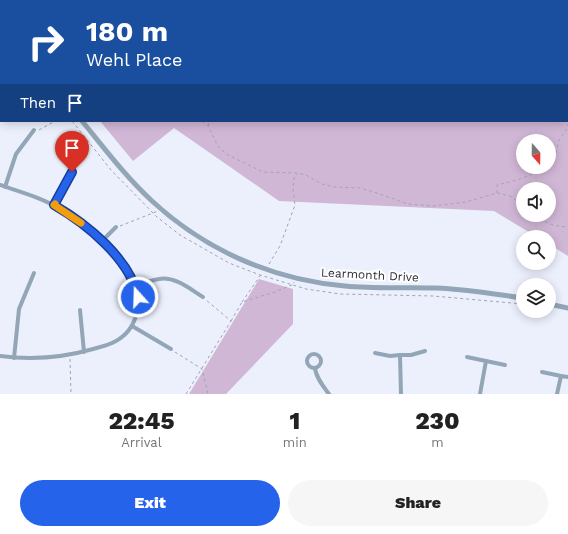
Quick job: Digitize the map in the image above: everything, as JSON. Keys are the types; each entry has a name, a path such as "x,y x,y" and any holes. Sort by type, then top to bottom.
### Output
{"street":[{"name":"Learmonth Drive","path":"83,122 123,170 162,210 191,232 212,245 248,263 312,282 346,286 455,290 516,297"},
{"path":"5,187 16,154 34,130"},
{"path":"54,205 72,172"},
{"path":"0,185 54,205 79,221 102,241 124,267 136,287 138,308 132,326 116,341 84,352 49,358 14,358 0,356"},
{"path":"102,241 116,227"},
{"path":"14,358 19,309 34,273"},
{"path":"136,287 159,279 170,279 181,283 203,297"},
{"path":"556,305 568,308"},
{"path":"80,310 84,352"},
{"path":"132,326 171,349"},
{"path":"375,353 390,356 411,355 425,351"},
{"path":"400,355 401,394"},
{"path":"468,357 505,365"},
{"path":"480,394 486,361"},
{"path":"315,369 319,380 329,394"},
{"path":"542,372 568,377"},
{"path":"557,394 561,376"}],"path":[{"path":"34,130 40,130 53,122"},
{"path":"73,122 111,170 153,213 180,235 228,263 260,275 306,289 340,294 433,296 516,303"},
{"path":"203,122 208,126 218,146 226,154 263,172 297,173 306,175 322,184 334,187 360,188 408,204 433,206 450,204 466,202 497,193 510,196 516,201"},
{"path":"208,126 210,122"},
{"path":"556,153 559,140 568,124"},
{"path":"186,394 242,302 260,275 270,264 280,246 294,206 294,178 297,173"},
{"path":"497,193 497,185 521,179 532,174"},
{"path":"116,227 162,210"},
{"path":"544,222 554,226 568,227"},
{"path":"242,302 276,292 292,285 294,284 295,278"},
{"path":"203,297 231,321"},
{"path":"171,349 202,369 208,394"},
{"path":"69,355 71,394"}],"shaded area":[{"path":"101,122 568,122 568,256 556,248 556,230 525,230 494,211 279,201 174,128 133,161"},
{"path":"259,279 293,289 293,324 226,394 189,394"}],"slow traffic":[{"path":"55,204 54,205 81,223"}],"route":[{"path":"72,172 54,205 91,230 108,247 124,267 136,287 138,297"}]}
